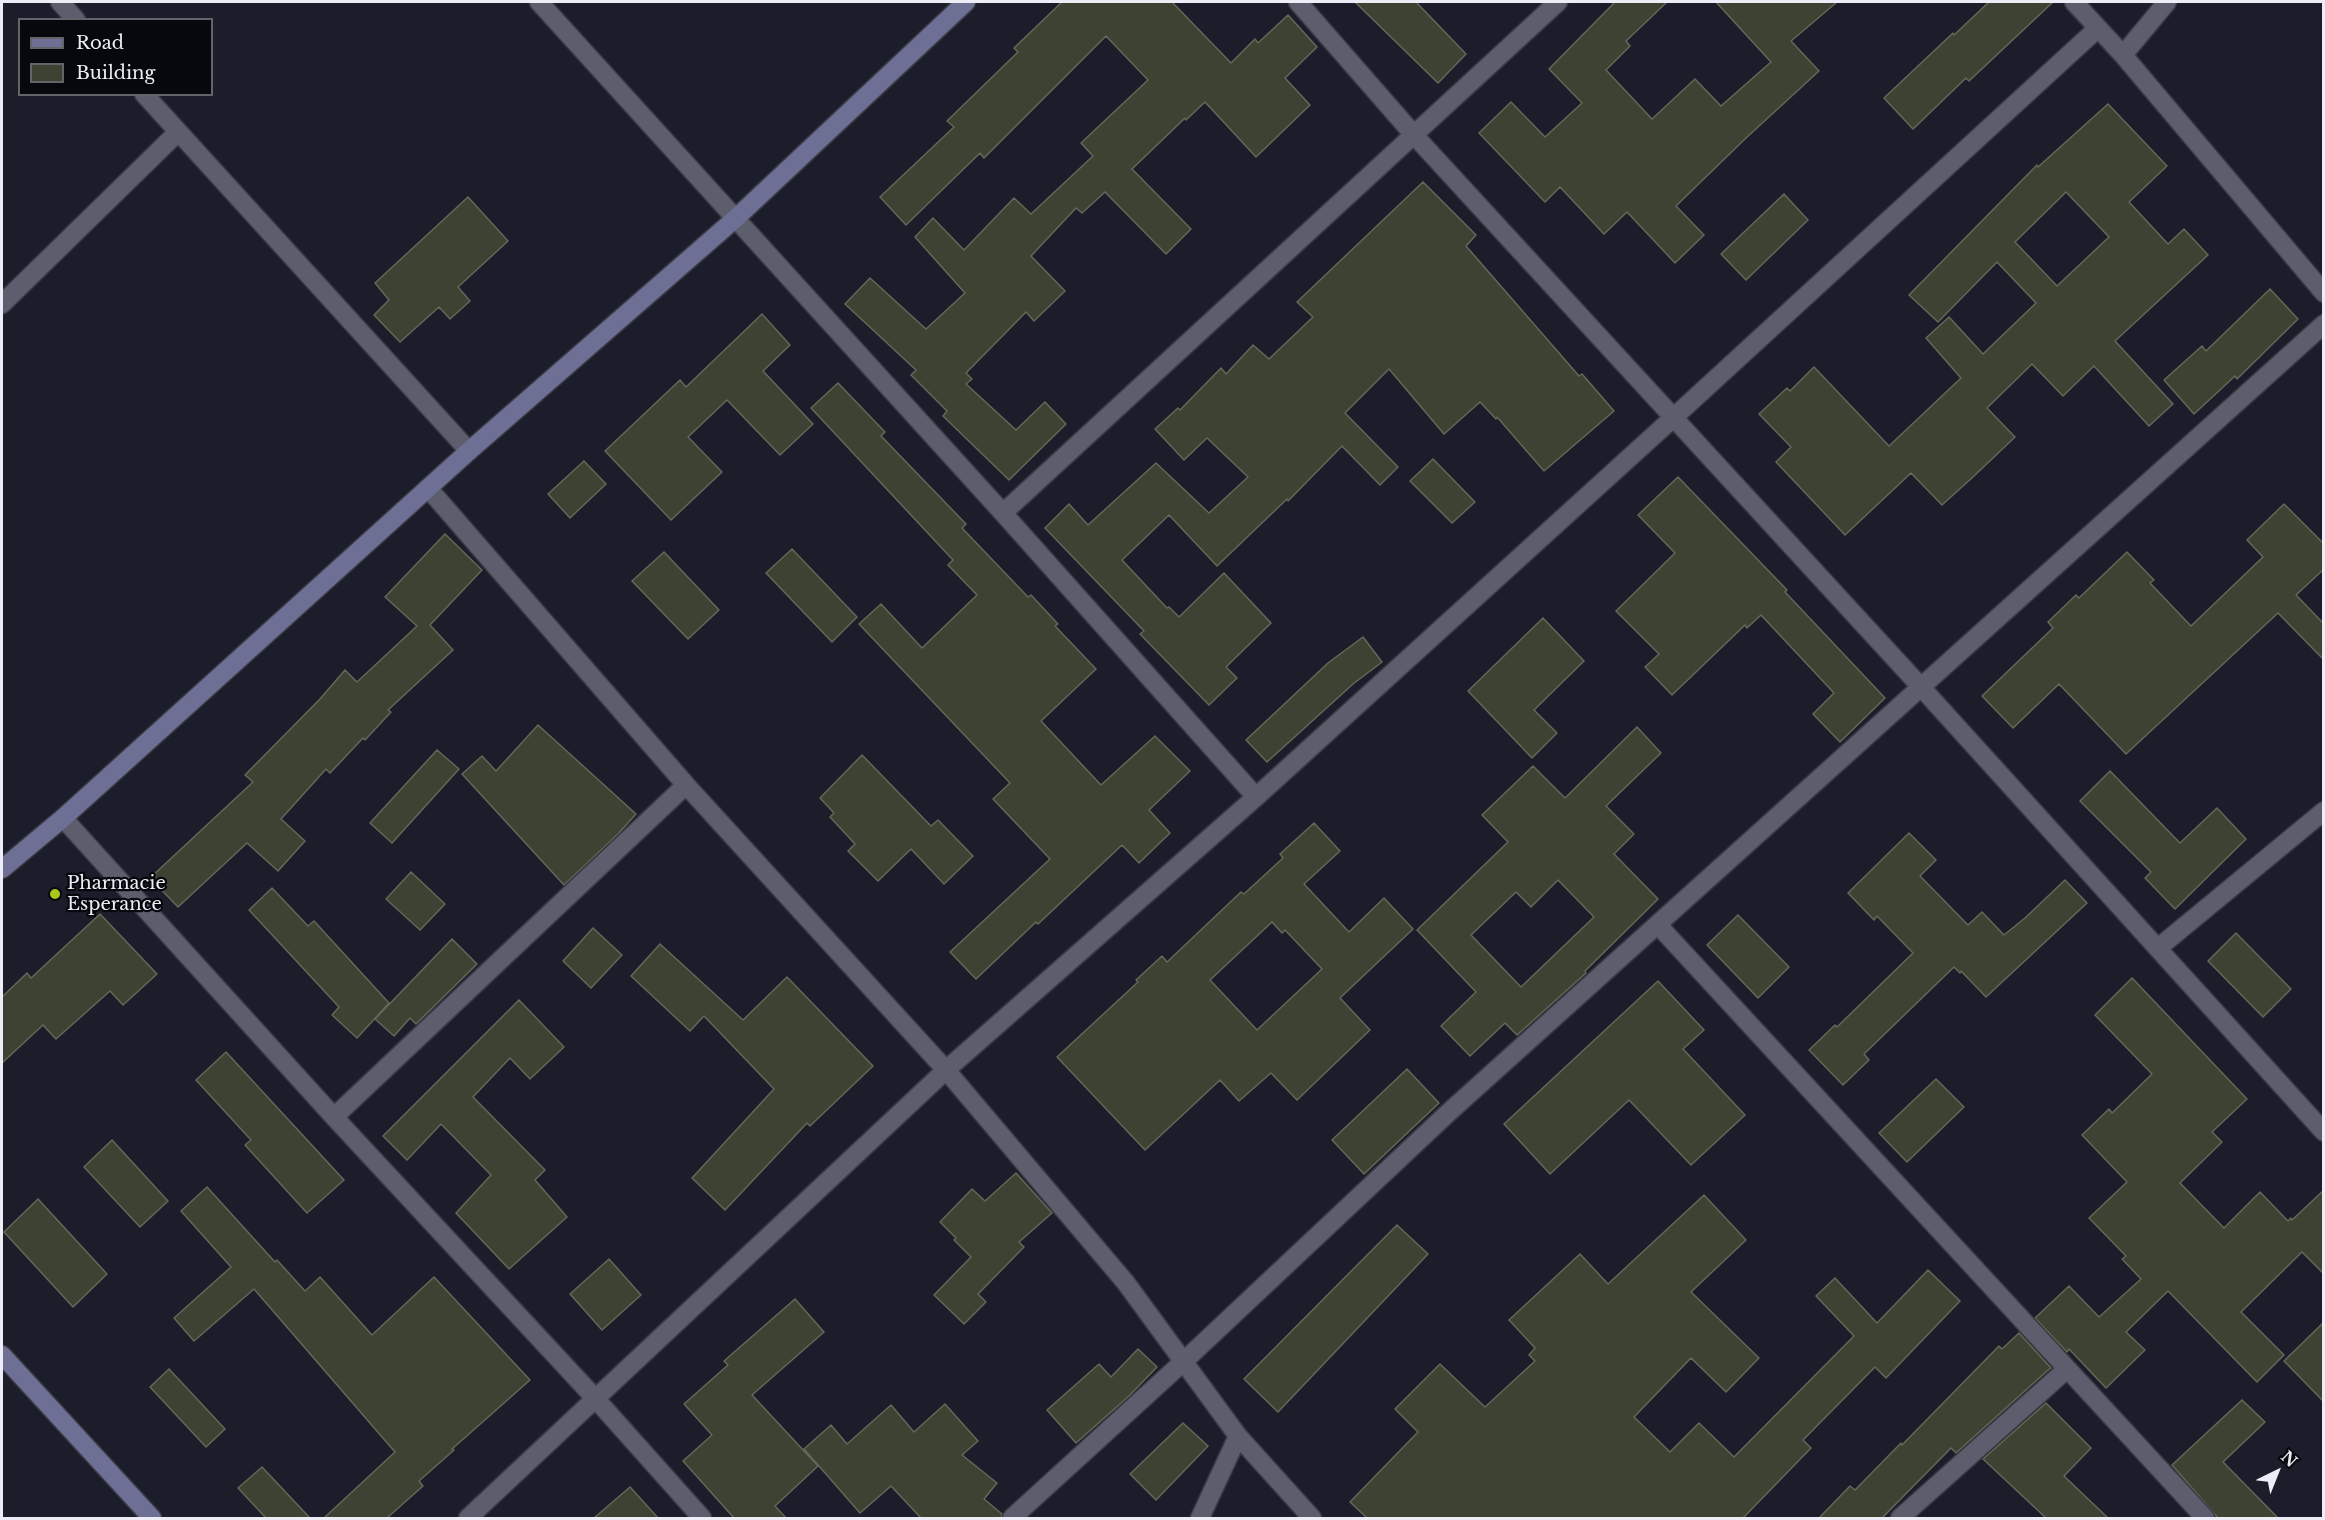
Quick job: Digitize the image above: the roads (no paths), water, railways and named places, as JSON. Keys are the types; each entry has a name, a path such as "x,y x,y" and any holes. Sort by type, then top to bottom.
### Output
{"street":[{"path":"60,2 74,18"},
{"path":"539,2 1003,513 1256,797"},
{"path":"2,869 63,818 469,451 736,218 966,2"},
{"path":"1298,2 1414,135 1921,687 2324,1132"},
{"path":"1003,513 1558,2"},
{"path":"2074,2 2123,55 2324,293"},
{"path":"2123,55 2168,2"},
{"path":"468,1518 946,1070 1256,797 2098,28"},
{"path":"146,96 469,451"},
{"path":"2,304 178,132"},
{"path":"1012,1518 1183,1362 1448,1113 2324,324"},
{"path":"428,488 686,785 946,1070 1126,1283 1238,1436 1312,1518"},
{"path":"334,1117 686,785"},
{"path":"2158,948 2324,811"},
{"path":"63,818 334,1117 595,1398 702,1518"},
{"path":"1658,925 2205,1518"},
{"path":"2,1355 152,1518"},
{"path":"1900,1518 2067,1369"},
{"path":"1200,1518 1238,1436"}],"place":[{"name":"Pharmacie Esperance","path":"55,894"}]}
